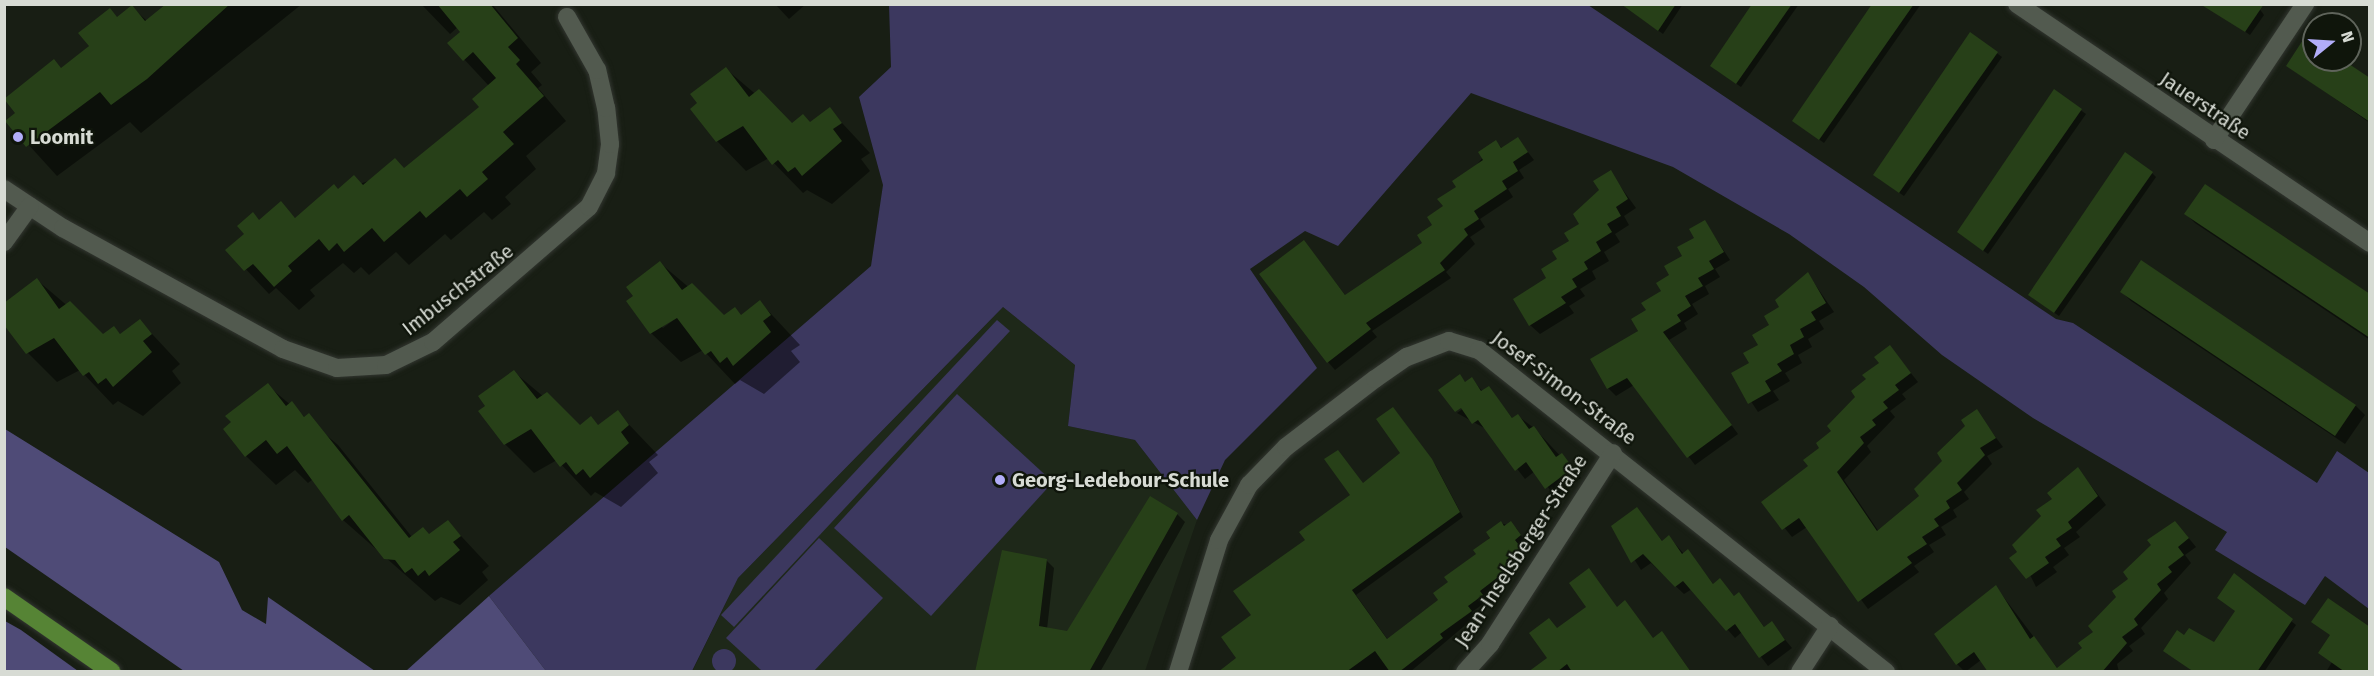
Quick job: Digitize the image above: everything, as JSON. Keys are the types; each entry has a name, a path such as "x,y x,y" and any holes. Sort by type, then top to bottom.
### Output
{"main road":[{"path":"4,597 112,672"}],"street":[{"name":"Jauerstraße","path":"2017,4 2214,140 2370,243"},
{"path":"2214,140 2305,4"},
{"name":"Imbuschstraße","path":"4,189 30,206 283,349 338,368 386,365 433,342 589,207 606,173 610,144 606,108 597,70 567,17"},
{"path":"4,242 30,206"},
{"name":"Josef-Simon-Straße","path":"1178,672 1219,540 1249,485 1286,447 1407,357 1449,341 1464,342 1613,453 1886,672"},
{"name":"Jean-Inselsberger-Straße","path":"1465,672 1490,645 1613,453"},
{"path":"1800,672 1830,626"}],"shaded area":[{"path":"889,5 1588,5 2056,319 2073,323 2317,483 2337,451 2369,473 2369,609 2325,576 2305,605 2215,550 2227,532 2033,418 1942,355 1864,287 1789,234 1673,167 1471,93 1338,246 1305,231 1250,269 1317,368 1225,460 1197,520 1135,440 1068,426 1075,365 1003,307 738,578 692,671 546,671 489,596 871,266 883,185 859,97 891,67"},
{"name":"Georg-Ledebour-Schule","path":"1003,307 1075,365 1068,426 1135,440 1197,520 1145,671 692,672 738,578"},
{"path":"997,320 1010,331 734,627 721,615"},
{"path":"957,394 1053,482 931,616 834,528"},
{"path":"5,429 219,562 242,610 266,624 268,597 375,671 184,671 5,547"},
{"path":"819,538 883,598 814,671 762,671 726,638"},
{"path":"489,596 546,671 406,671"},
{"path":"5,621 21,630 78,671 5,671"},
{"path":"719,649 729,649 736,656 736,666 729,673 719,673 712,666 712,656"}],"building":[{"path":"166,4 230,4 147,79 111,105 100,92 26,147 5,121 15,113 4,99 54,59 61,68 89,46 78,33 110,8 117,17 132,5 145,21"},
{"path":"437,4 490,4 518,38 508,47 520,60 516,64 544,96 503,132 514,144 482,172 488,179 467,197 460,189 426,218 420,211 384,242 372,228 344,252 337,243 329,251 319,239 288,266 292,271 274,287 253,264 244,271 225,250 244,234 237,226 253,212 259,220 281,201 295,218 334,184 338,189 354,175 363,185 395,158 404,168 479,107 472,99 496,78 473,52 463,61 447,43 460,32"},
{"path":"1621,4 1676,4 1658,31"},
{"path":"1752,4 1792,4 1736,84 1710,66"},
{"path":"1872,4 1914,4 1819,140 1792,121"},
{"path":"2200,4 2264,4 2245,32"},
{"path":"1970,32 1998,52 1899,193 1873,175"},
{"path":"2302,41 2302,72 2361,72 2370,78 2370,122 2286,66"},
{"path":"726,67 749,97 759,89 792,123 803,114 810,122 830,107 842,123 833,129 842,141 802,176 795,167 788,172 778,160 772,165 743,126 716,142 690,109 697,103 690,94"},
{"path":"2054,89 2082,109 1983,251 1957,232"},
{"path":"1518,137 1528,152 1513,162 1518,171 1502,181 1507,189 1474,211 1479,219 1464,229 1468,235 1440,263 1445,270 1366,323 1371,329 1327,363 1259,274 1304,240 1345,295 1422,243 1417,235 1432,225 1427,217 1443,206 1437,199 1456,187 1452,181 1483,160 1478,152 1496,140 1501,148"},
{"path":"2125,152 2153,172 2054,313 2028,295"},
{"path":"1611,170 1628,199 1616,207 1621,216 1607,224 1612,232 1596,242 1601,251 1584,262 1588,269 1572,279 1577,287 1561,297 1566,303 1529,326 1513,299 1546,278 1541,269 1557,259 1552,251 1569,241 1564,233 1579,224 1573,214 1599,190 1593,181"},
{"path":"2205,184 2370,294 2370,338 2184,214"},
{"path":"1705,220 1724,252 1709,261 1714,269 1698,278 1703,286 1685,296 1691,306 1677,315 1681,321 1663,332 1732,425 1687,458 1627,378 1607,389 1590,359 1638,331 1631,319 1646,310 1641,303 1661,291 1656,283 1669,275 1664,266 1682,256 1677,247 1694,238 1689,229"},
{"path":"2141,260 2356,405 2335,436 2120,292"},
{"path":"660,261 682,290 692,283 724,315 735,307 741,315 760,300 771,315 763,321 771,332 733,366 727,357 720,363 711,351 705,355 677,318 650,334 626,301 633,296 626,287"},
{"path":"1808,272 1826,303 1811,312 1816,320 1800,329 1804,337 1790,345 1794,354 1777,364 1782,371 1765,381 1771,391 1748,404 1731,373 1749,363 1743,353 1758,345 1752,335 1769,325 1764,316 1779,307 1775,300"},
{"path":"37,278 59,309 70,301 103,334 114,326 120,334 140,319 152,334 143,341 152,352 113,387 106,378 98,384 89,372 83,376 54,338 26,354 4,325 4,303"},
{"path":"1890,345 1911,373 1895,385 1899,390 1883,402 1888,408 1872,420 1876,425 1860,437 1864,443 1837,472 1877,531 1919,496 1914,489 1942,461 1937,453 1965,426 1961,420 1977,409 1996,438 1980,448 1985,455 1957,483 1962,490 1946,501 1950,508 1934,519 1939,526 1922,537 1927,544 1907,557 1912,563 1858,602 1799,518 1782,530 1761,502 1808,466 1803,460 1819,448 1816,443 1831,431 1827,426 1855,397 1851,391 1866,379 1862,375 1879,363 1874,357"},
{"path":"514,370 537,399 547,392 580,425 591,416 598,425 618,410 629,425 621,432 629,443 590,478 583,469 576,475 566,462 560,467 531,429 504,445 478,411 485,406 478,396"},
{"path":"1460,374 1465,382 1472,377 1481,391 1489,386 1512,418 1518,414 1529,429 1534,426 1556,457 1562,453 1573,468 1545,489 1526,462 1515,471 1478,420 1472,424 1461,408 1455,412 1438,390"},
{"path":"268,383 286,406 292,401 304,417 309,413 409,538 423,527 429,534 448,520 461,536 453,542 460,550 429,576 425,570 418,576 412,568 405,573 395,560 384,559 349,515 342,521 287,446 277,454 266,440 245,457 223,429 231,422 225,416"},
{"path":"1393,407 1432,459 1460,512 1352,590 1387,639 1438,600 1433,593 1448,582 1444,577 1476,554 1473,550 1490,538 1486,532 1501,521 1504,526 1511,521 1521,535 1515,540 1522,549 1506,560 1511,567 1480,591 1483,595 1468,606 1472,611 1440,634 1443,638 1399,672 1390,672 1375,651 1346,672 1218,672 1236,658 1221,637 1251,615 1233,591 1305,540 1299,532 1350,495 1324,459 1338,450 1363,483 1400,453 1376,419"},
{"path":"2078,467 2098,496 2068,522 2072,528 2056,539 2061,546 2045,557 2049,563 2026,579 2009,558 2017,552 2012,545 2041,516 2036,510 2052,499 2047,493"},
{"path":"1150,496 1178,513 1089,672 975,672 1002,550 1047,559 1039,626 1067,631"},
{"path":"1637,507 1662,541 1669,535 1682,554 1688,549 1713,584 1720,578 1734,596 1739,592 1764,627 1772,621 1785,640 1759,658 1735,624 1726,631 1683,581 1675,587 1643,554 1631,563 1611,526"},
{"path":"2175,521 2189,538 2178,547 2184,555 2168,567 2172,572 2157,584 2161,590 2134,619 2138,625 2122,637 2127,643 2102,672 1988,672 1974,652 1956,665 1934,634 1996,585 2030,639 2034,636 2057,668 2082,648 2078,643 2093,632 2088,626 2116,597 2112,591 2128,579 2123,572 2151,545 2147,540"},
{"path":"1589,568 1617,607 1625,600 1653,638 1662,631 1691,672 1572,672 1567,664 1557,672 1528,672 1547,658 1529,633 1549,618 1557,628 1586,607 1569,583"},
{"path":"2234,573 2293,619 2257,672 2194,672 2163,651 2177,630 2184,635 2189,628 2214,642 2235,611 2217,598"},
{"path":"2328,598 2370,627 2370,672 2345,672 2318,653 2330,635 2311,622"}],"place":[{"name":"Loomit","path":"18,137"},
{"name":"Georg-Ledebour-Schule","path":"1000,480"}]}
